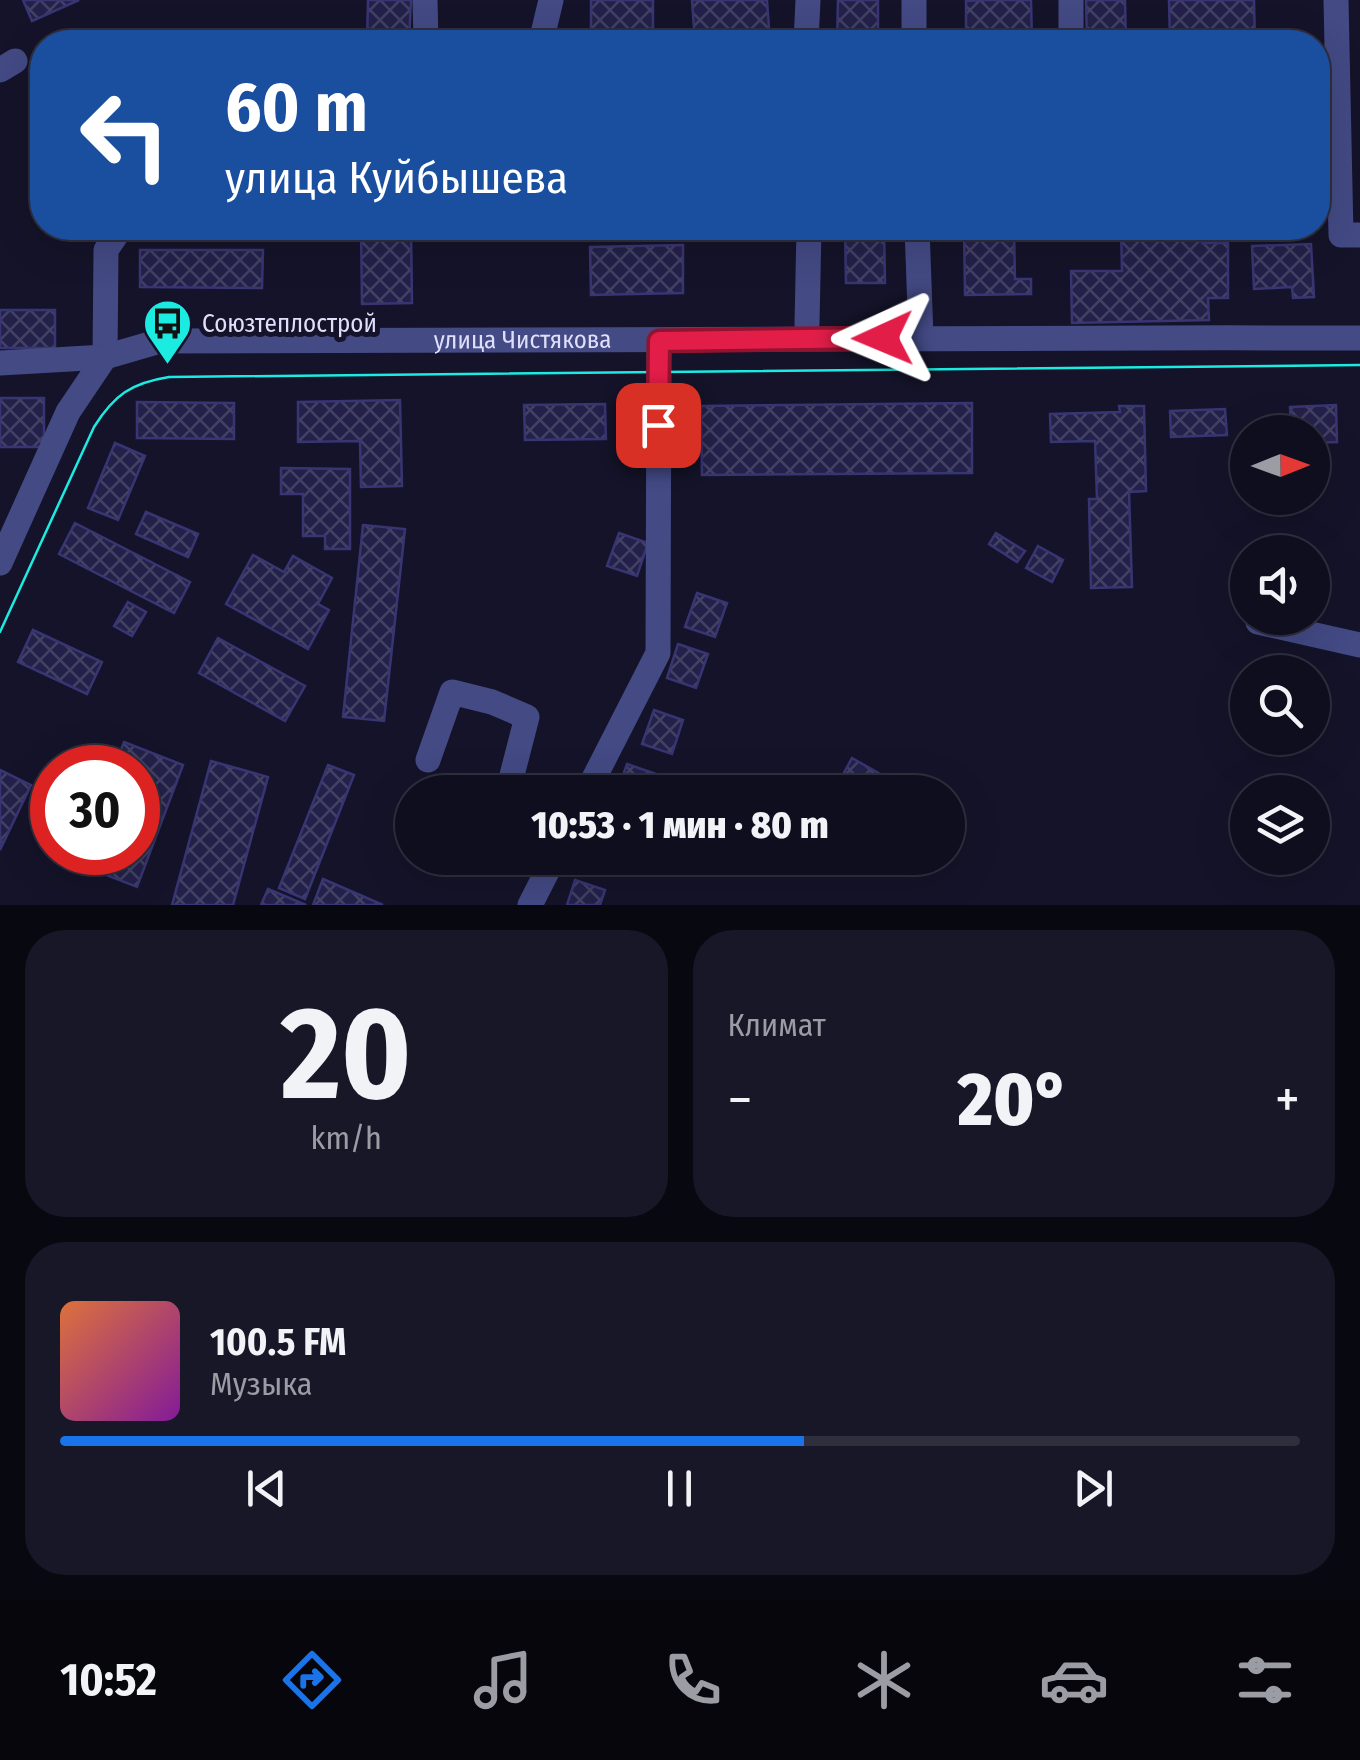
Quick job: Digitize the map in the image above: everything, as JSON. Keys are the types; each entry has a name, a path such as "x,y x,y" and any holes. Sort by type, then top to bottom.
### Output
{"street":[{"path":"425,0 426,30"},
{"path":"544,30 551,0"},
{"path":"807,30 808,0"},
{"path":"914,0 914,30"},
{"path":"1071,0 1071,30"},
{"path":"1344,8 1341,235 1360,235"},
{"path":"0,563 68,412 105,357 106,250 113,240"},
{"path":"806,324 808,240"},
{"path":"917,240 921,337"},
{"name":"улица Чистякова","path":"0,363 105,357 160,341 1360,338"},
{"path":"597,775 658,653 659,341"},
{"path":"1316,635 1360,645"},
{"path":"428,760 452,692 492,702 526,717 513,775"},
{"path":"530,905 545,875"}],"building":[{"path":"23,0 79,0 32,21"},
{"path":"368,0 411,0 410,30 367,30"},
{"path":"591,0 653,0 653,30 591,30"},
{"path":"692,0 767,0 769,30 694,30"},
{"path":"838,0 878,0 878,30 837,30"},
{"path":"1031,0 1032,30 966,30 966,1"},
{"path":"1086,0 1125,0 1126,30 1087,30"},
{"path":"1169,0 1254,0 1255,30 1170,30"},
{"path":"361,240 411,240 412,303 362,304"},
{"path":"845,240 884,240 885,283 846,283"},
{"path":"964,240 1014,240 1015,279 1031,279 1031,294 965,295"},
{"path":"1121,240 1228,243 1228,298 1208,298 1209,320 1072,323 1071,271 1122,271"},
{"path":"1311,244 1314,297 1293,298 1292,287 1254,289 1252,246"},
{"path":"683,245 683,293 591,295 590,247"},
{"path":"140,250 263,250 262,288 140,287"},
{"path":"0,310 55,310 55,348 0,348"},
{"path":"0,398 44,398 44,447 0,447"},
{"path":"400,400 402,486 361,487 360,441 298,442 298,402"},
{"path":"137,402 234,403 234,439 137,438"},
{"path":"972,403 972,473 702,475 701,406"},
{"path":"605,404 606,439 525,440 524,405"},
{"path":"1336,405 1337,442 1330,442 1330,415 1290,415 1290,407"},
{"path":"1119,406 1144,406 1146,491 1129,492 1132,587 1091,588 1089,499 1097,499 1095,441 1051,442 1050,414 1120,412"},
{"path":"1225,409 1227,435 1171,437 1170,411"},
{"path":"115,443 145,456 118,520 88,508"},
{"path":"281,468 350,469 350,549 325,549 325,536 303,536 303,494 281,494"},
{"path":"146,512 198,534 188,557 136,534"},
{"path":"75,523 190,582 174,613 59,554"},
{"path":"363,525 405,529 384,721 343,717"},
{"path":"619,533 648,543 637,576 607,566"},
{"path":"996,533 1025,551 1017,562 989,544"},
{"path":"1038,546 1063,560 1052,582 1026,568"},
{"path":"253,555 284,572 293,556 332,578 318,604 329,610 308,649 226,604"},
{"path":"697,593 727,603 715,637 685,627"},
{"path":"128,602 146,612 132,636 114,626"},
{"path":"33,630 102,662 87,694 18,662"},
{"path":"218,638 305,686 285,721 199,673"},
{"path":"678,644 708,654 696,688 667,678"},
{"path":"654,710 683,720 672,754 642,744"},
{"path":"160,756 183,765 160,826"},
{"path":"852,758 882,775 843,775"},
{"path":"211,761 268,777 233,905 172,905"},
{"path":"627,764 656,774 656,775 623,775"},
{"path":"328,765 354,775 305,899 279,888"},
{"path":"0,770 30,787 0,850"},
{"path":"106,875 142,875 137,887"},
{"path":"323,879 383,905 313,905"},
{"path":"575,880 605,890 600,905 567,905"},
{"path":"268,889 306,905 261,905"}],"tram line":[{"path":"0,632 94,427 125,392 169,377 1360,365"}],"place":[{"name":"Союзтеплострой","path":"167,366"}],"route":[{"path":"658,425 659,341 883,338"}]}
